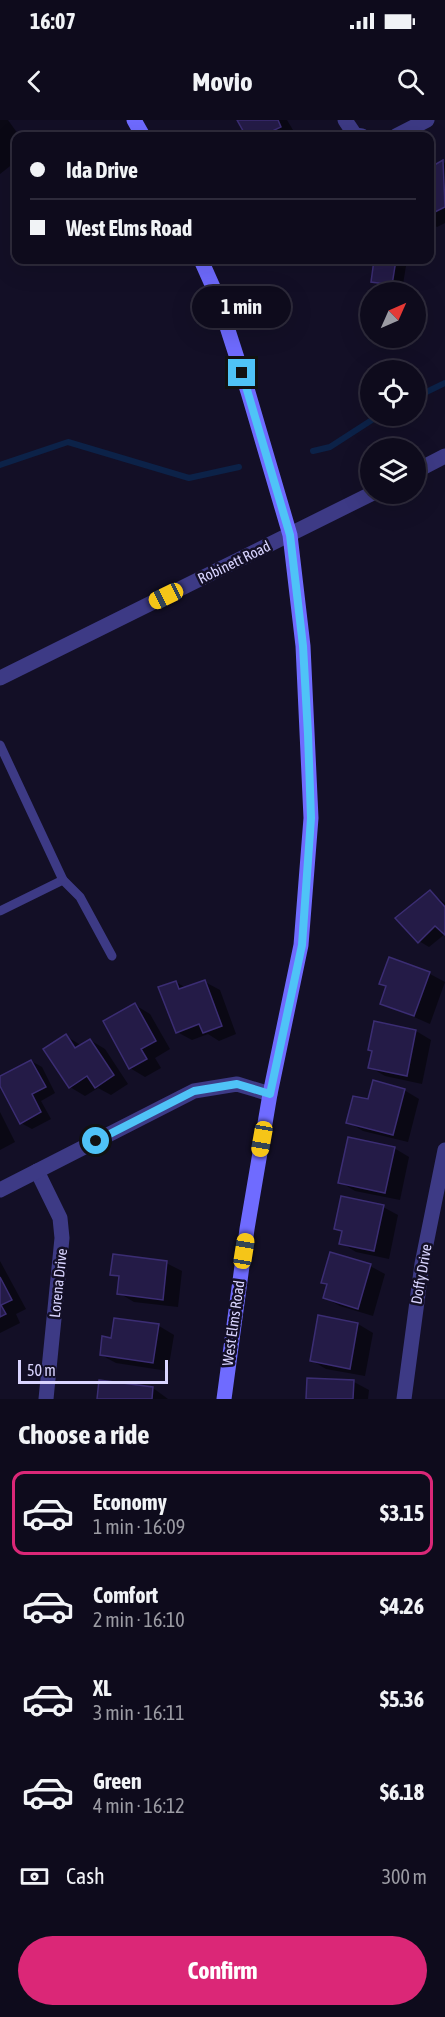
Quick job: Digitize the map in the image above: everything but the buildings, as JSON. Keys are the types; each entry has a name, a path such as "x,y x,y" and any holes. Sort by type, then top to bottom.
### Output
{"main road":[{"name":"West Elms Road","path":"203,264 217,296 248,392 290,535 303,646 311,818 302,945 270,1094 244,1251 224,1399"}],"street":[{"path":"404,132 427,120"},
{"path":"426,466 445,456"},
{"name":"Robinett Road","path":"0,678 360,500"},
{"path":"0,1190 194,1091 237,1084 270,1094"},
{"name":"Doffy Drive","path":"404,1399 422,1264 439,1218 445,1150"},
{"name":"Lorena Drive","path":"37,1171 60,1218 62,1238 46,1399"}],"lane":[{"path":"0,745 63,879 80,897 112,956"},
{"path":"0,911 63,879"}],"waterway":[{"path":"426,392 445,383"},
{"path":"313,451 330,447 363,426"},
{"path":"0,465 68,442 189,478 239,467"}],"route":[{"path":"96,1141 194,1091 237,1084 270,1094 302,945 311,818 303,646 290,535 242,373"}]}
